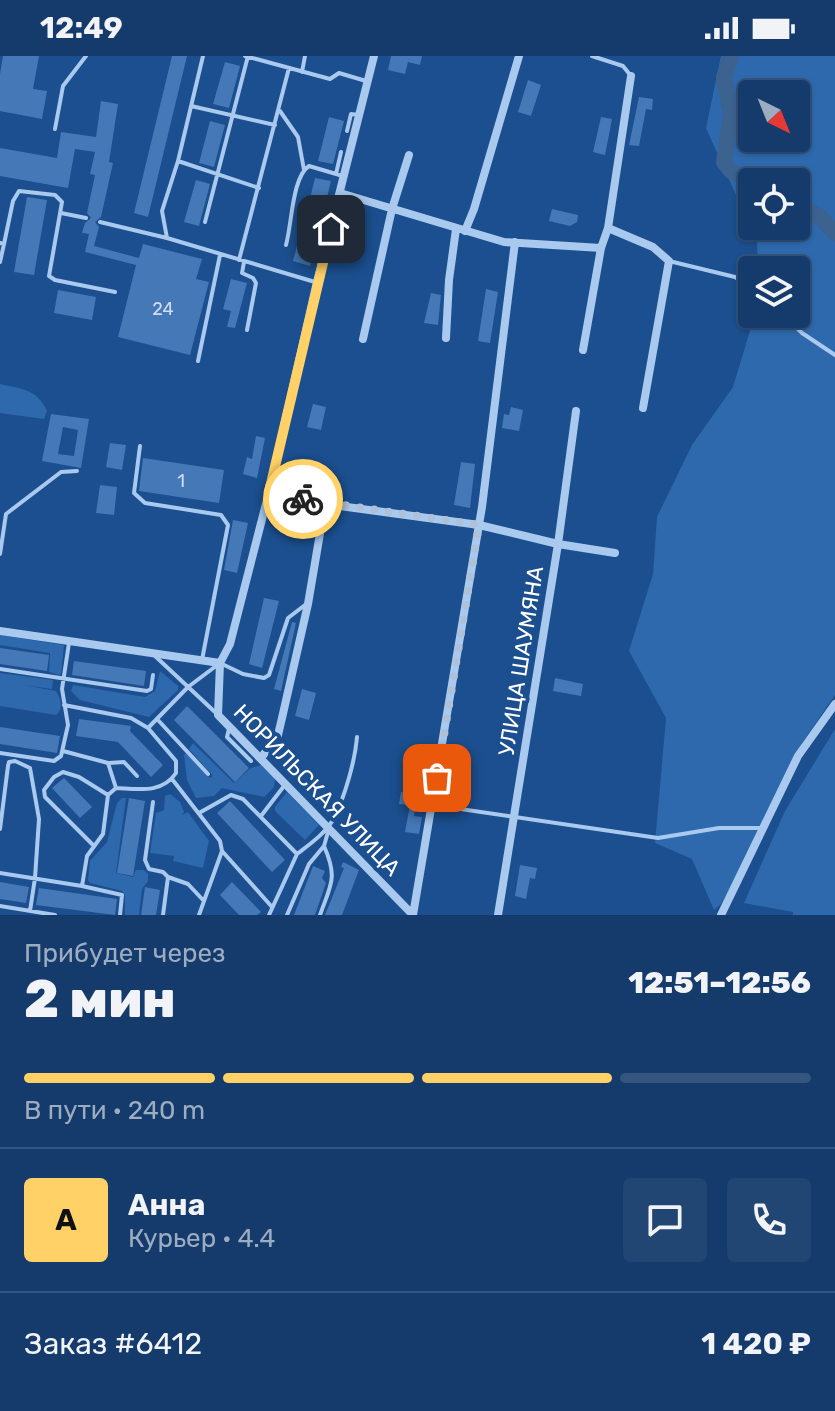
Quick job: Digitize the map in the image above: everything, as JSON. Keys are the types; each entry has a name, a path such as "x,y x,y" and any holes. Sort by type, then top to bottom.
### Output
{"street":[{"name":"НОРИЛЬСКАЯ УЛИЦА","path":"374,56 340,175 340,193 269,492 230,644 220,663 218,715 413,915"},
{"path":"446,338 449,280 460,230 474,209 519,56"},
{"path":"583,350 601,248 608,228 631,76"},
{"path":"363,339 392,209 409,155"},
{"path":"340,193 460,230 515,242 601,248"},
{"path":"608,228 653,247 669,261 643,408"},
{"path":"413,915 479,525 515,242"},
{"name":"УЛИЦА ШАУМЯНА","path":"498,915 558,544 576,411"},
{"path":"269,492 325,504 479,525 558,544 615,553"},
{"path":"261,758 278,735 308,604 325,504"},
{"path":"0,631 220,663"},
{"path":"721,915 798,756 835,704"}],"lane":[{"path":"55,129 63,86 86,56"},
{"path":"167,238 162,211 178,161 203,56"},
{"path":"205,222 247,56 330,79 339,73 368,81"},
{"path":"302,72 305,56"},
{"path":"592,56 623,66 631,76"},
{"path":"247,330 256,283 242,273 242,261 289,68"},
{"path":"191,106 275,125"},
{"path":"279,110 298,137 304,170"},
{"path":"347,131 351,114 359,115"},
{"path":"286,245 296,188 304,170 309,166 340,175 341,152"},
{"path":"178,161 259,188"},
{"path":"0,262 13,201 19,191 58,197 62,202 49,276 55,280 115,292"},
{"path":"60,213 86,218"},
{"path":"100,222 167,238 317,282"},
{"path":"198,361 220,255"},
{"path":"669,261 738,279"},
{"path":"797,328 835,355"},
{"path":"140,446 134,493 145,503 221,515 228,525 202,660"},
{"path":"0,554 6,514 61,472 77,471"},
{"path":"1,509 6,514"},
{"path":"148,728 188,687 220,663 243,674 264,678 269,675 288,618 308,604"},
{"path":"0,753 54,761 59,758 68,725 64,679 69,643"},
{"path":"152,653 218,715"},
{"path":"0,669 147,691 151,689 153,675"},
{"path":"64,705 131,718 148,728 176,761 177,767 172,779 150,789 116,788 108,795 103,834 85,862 82,886"},
{"path":"157,719 208,774"},
{"path":"230,727 227,737 251,761"},
{"path":"287,915 309,864 324,846 355,755 357,737"},
{"path":"63,751 108,763 124,762 137,776"},
{"path":"0,829 8,766 9,762 15,761 30,768 39,819 30,911"},
{"path":"108,763 116,788"},
{"path":"94,846 45,797 44,790 54,777 63,772 79,777 108,795"},
{"path":"172,779 220,841 222,851 272,907"},
{"path":"261,816 285,784"},
{"path":"199,813 231,795 243,799 297,854"},
{"path":"153,802 146,867 188,884 203,900"},
{"path":"433,805 658,838 719,828 764,828"},
{"path":"269,915 297,854 328,829"},
{"path":"320,915 333,878 332,864 324,846"},
{"path":"200,915 222,851"},
{"path":"0,873 119,893 123,898 120,915"},
{"path":"163,915 168,877"},
{"path":"0,906 55,915"}],"shaded area":[{"path":"721,56 835,56 835,695 802,743 732,886 714,910 692,859 655,843 666,718 629,651 653,574 657,517 692,445 733,387 751,328 810,328 810,256 758,256 756,240 810,240 810,168 738,168 738,200 706,128"},
{"path":"0,384 34,394 47,411 44,419 0,413"},
{"path":"0,635 64,645 61,674 49,672 50,653 0,645"},
{"path":"160,671 178,686 178,690 149,717 80,700 71,691 73,685 145,697 155,691"},
{"path":"0,673 53,680 52,689 23,685 56,691 61,704 59,713 0,706"},
{"path":"835,729 835,915 793,915 793,912 744,903 785,811"},
{"path":"193,743 234,783 251,768 261,765 275,779 274,787 264,797 222,788 214,796 196,798 187,780 184,755 186,753 210,778 213,776 189,749"},
{"path":"287,792 319,825 305,840 275,811"},
{"path":"170,794 180,802 184,812 182,815 188,812 209,841 203,868 173,861 174,856 150,853 156,813 164,810 165,796"},
{"path":"126,798 116,873 133,877 136,870 144,870 148,874 148,881 142,889 139,915 125,915 122,891 88,880 90,861 107,842 117,803"}],"building":[{"path":"3,56 39,56 33,89 47,91 42,119 0,111"},
{"path":"172,56 187,56 148,217 134,213"},
{"path":"391,56 422,56 420,65 408,62 405,74 388,70"},
{"path":"225,62 240,66 229,108 213,104"},
{"path":"528,80 541,85 531,116 518,112"},
{"path":"639,97 653,99 652,110 646,109 639,146 629,145"},
{"path":"101,101 118,104 109,162 113,163 101,217 95,222 99,227 94,246 139,258 143,244 202,259 196,279 209,282 190,355 118,337 136,265 85,252 89,234 82,233 85,223 91,218 87,213 95,175 90,174 95,152 75,149 68,188 0,176 0,148 57,158 61,132 96,137"},
{"path":"329,117 344,121 333,164 318,161"},
{"path":"601,117 612,119 605,155 593,152"},
{"path":"210,121 225,125 214,167 199,163"},
{"path":"315,178 331,181 321,222 305,219"},
{"path":"196,180 210,184 199,226 184,222"},
{"path":"27,197 47,200 34,275 14,272"},
{"path":"552,209 578,215 577,222 570,226 549,221"},
{"path":"300,235 318,240 310,266 293,261"},
{"path":"231,279 247,283 235,328 227,327 231,311 223,309"},
{"path":"486,289 498,292 490,343 478,341"},
{"path":"58,290 96,297 92,320 54,313"},
{"path":"431,293 441,295 438,325 424,323"},
{"path":"313,404 326,407 321,430 307,427"},
{"path":"511,407 523,410 519,431 502,428 504,414 509,415"},
{"path":"51,414 89,419 81,468 42,461","holes":["63,427 78,430 74,456 58,454"]},
{"path":"256,436 265,438 257,478 243,474 247,457 252,459"},
{"path":"110,443 126,445 122,470 106,467"},
{"path":"143,458 224,470 219,503 139,491"},
{"path":"461,462 475,464 470,508 454,505"},
{"path":"100,485 117,487 114,515 96,513"},
{"path":"233,520 248,523 237,573 224,570"},
{"path":"264,598 279,601 262,668 249,664"},
{"path":"292,622 296,623 281,691 274,689"},
{"path":"0,648 49,655 47,671 0,664"},
{"path":"74,661 146,671 144,686 72,675"},
{"path":"555,678 583,684 581,696 553,691"},
{"path":"302,689 316,693 309,720 295,716"},
{"path":"187,706 249,768 235,782 174,720"},
{"path":"79,719 131,726 130,731 163,765 151,777 118,742 76,736"},
{"path":"0,727 60,736 57,753 0,744"},
{"path":"64,778 92,807 80,818 52,788"},
{"path":"401,792 418,795 414,816 422,817 419,834 405,832 410,805 399,804"},
{"path":"129,798 145,801 133,876 117,873"},
{"path":"230,801 285,860 272,872 217,813"},
{"path":"343,862 359,870 342,915 325,915 344,868 341,867"},
{"path":"520,865 537,868 535,879 530,878 526,899 515,896"},
{"path":"313,866 325,871 322,878 326,883 315,915 294,915"},
{"path":"0,882 29,887 26,903 0,899"},
{"path":"232,882 261,912 257,915 239,915 220,895"},
{"path":"145,887 160,890 156,915 141,915"},
{"path":"39,888 117,899 115,915 36,905"}],"waterway":[{"path":"731,56 724,78 731,115 724,162 738,175"},
{"path":"810,211 835,233"}],"way so far":[{"path":"303,499 479,525 437,778"}],"route":[{"path":"303,499 269,492 331,229"}]}
